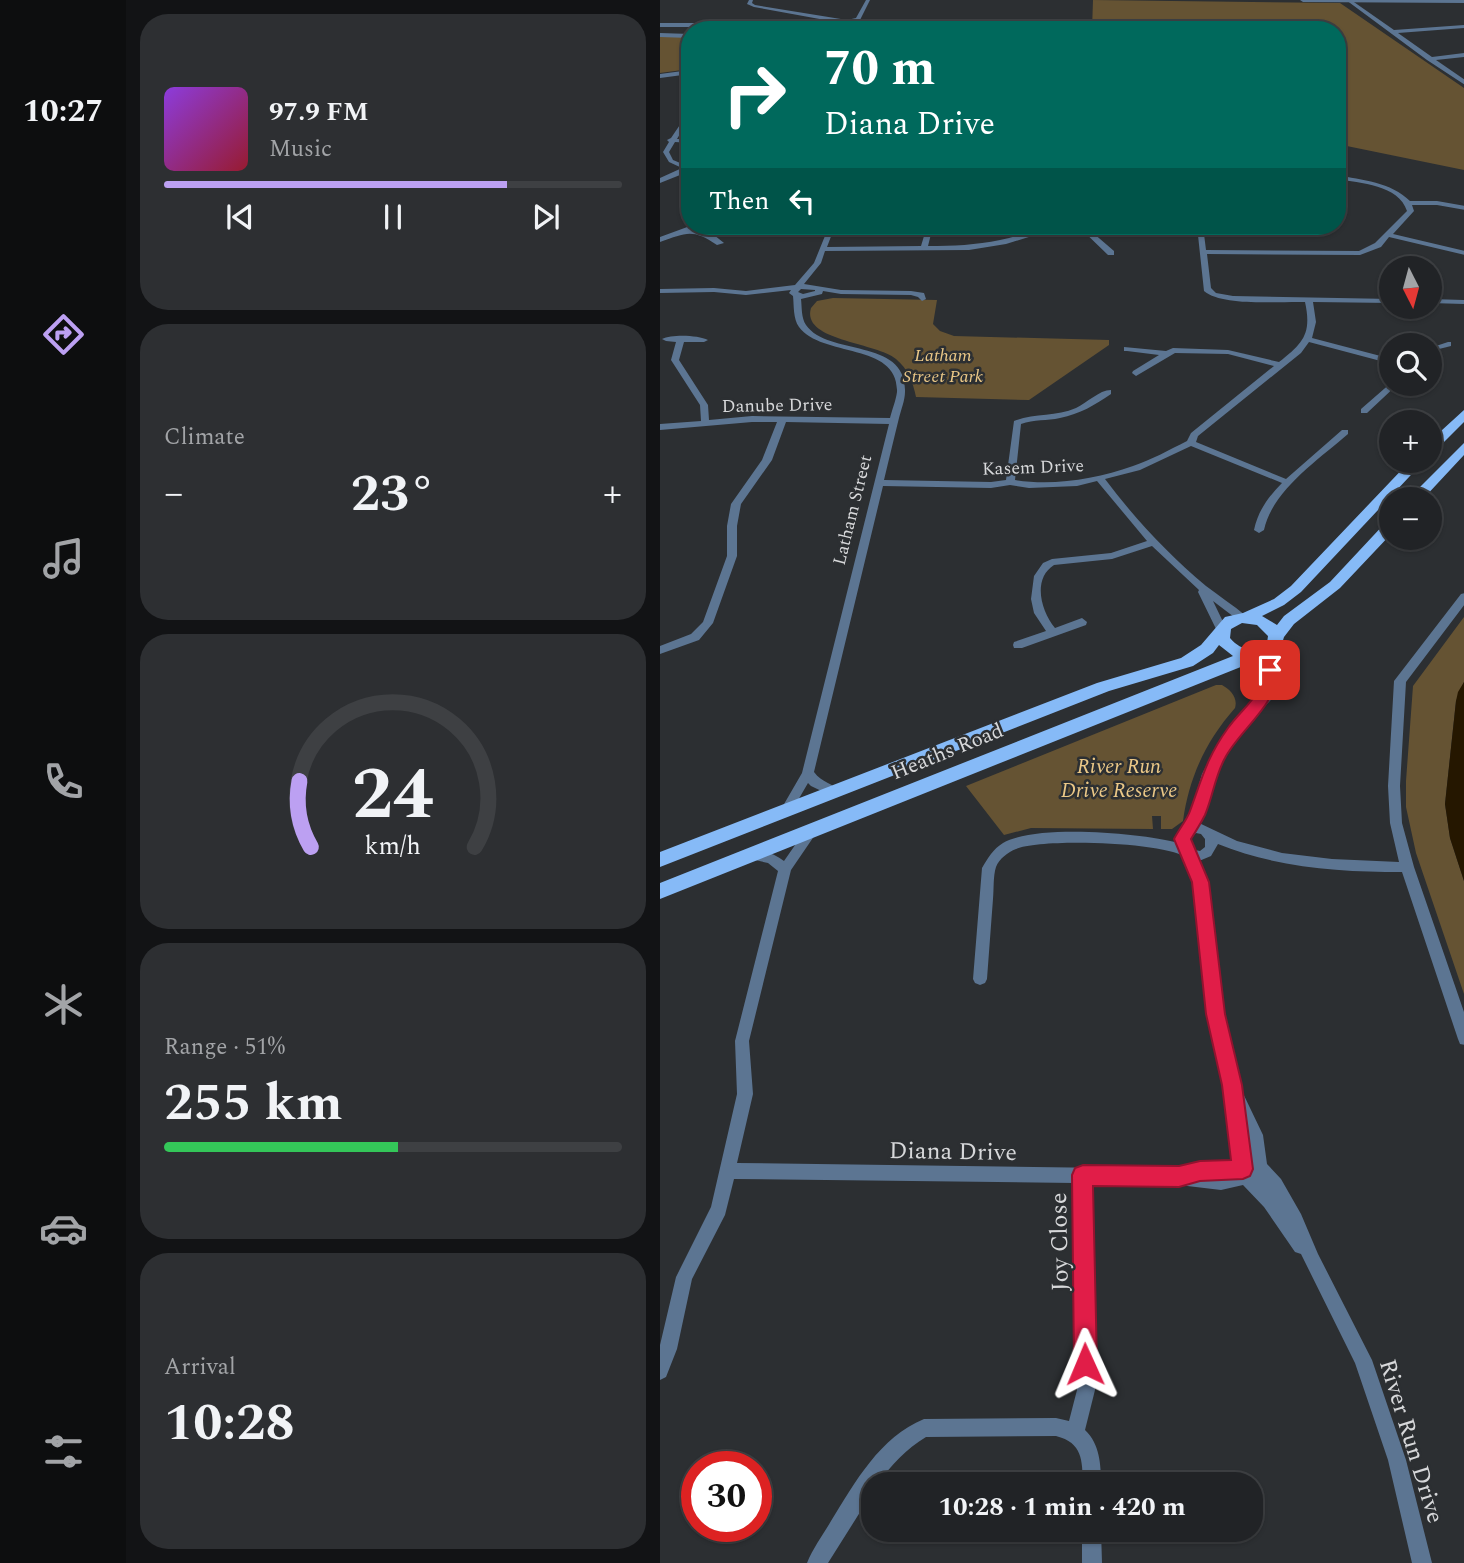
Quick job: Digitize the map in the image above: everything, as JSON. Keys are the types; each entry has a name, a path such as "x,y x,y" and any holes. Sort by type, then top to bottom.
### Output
{"main road":[{"path":"1442,436 1464,413"},
{"path":"1426,487 1464,446"},
{"path":"1379,538 1336,585 1289,620 1269,650 1254,655 1227,646 1222,640 1222,631 1229,622 1279,602 1296,589 1407,473"},
{"path":"1243,618 1266,623 1276,640"},
{"name":"Heaths Road","path":"660,860 1103,687 1187,662 1207,649 1222,631"},
{"name":"Heaths Road","path":"660,891 1254,655"}],"street":[{"path":"751,0 749,3 754,6 846,21"},
{"path":"854,21 858,19 868,0"},
{"path":"1303,0 1464,2"},
{"path":"1348,0 1464,83"},
{"path":"660,24 681,24"},
{"path":"1391,32 1464,26"},
{"path":"660,36 681,36"},
{"path":"1429,59 1464,55"},
{"path":"660,76 681,73"},
{"path":"681,124 666,147 667,157 681,165"},
{"path":"670,140 681,141"},
{"path":"660,181 681,172"},
{"path":"1203,252 1356,253 1372,249 1410,214 1412,209 1409,203 1391,190 1346,180"},
{"path":"1409,203 1437,203 1464,208"},
{"path":"660,240 681,232"},
{"path":"707,235 720,243"},
{"path":"799,315 797,291 817,264 829,235"},
{"path":"924,248 928,235"},
{"path":"824,247 924,248 987,245 1022,235"},
{"path":"1091,235 1111,253"},
{"path":"1201,235 1207,289 1211,293 1228,298 1379,301"},
{"path":"1389,235 1464,253"},
{"path":"799,315 815,292 817,264"},
{"path":"660,291 911,293 921,295 922,299"},
{"path":"1309,301 1314,324 1310,340 1379,359"},
{"path":"1442,301 1464,302"},
{"name":"Latham Street","path":"786,811 808,773 901,387 897,374 890,366 866,351 815,337 801,324 799,315"},
{"path":"666,339 704,340"},
{"path":"681,339 674,354 675,360 704,405 705,422"},
{"name":"Kasem Drive","path":"879,483 991,485 1010,482 1041,485 1100,479 1137,468 1191,443 1194,435 1310,340"},
{"path":"1442,346 1448,344"},
{"path":"1127,349 1164,353"},
{"path":"1136,373 1164,353 1173,350 1245,355 1280,365"},
{"path":"1010,482 1015,426 1021,415 1068,414 1082,410 1108,393"},
{"path":"1364,411 1381,396"},
{"path":"660,650 695,637 708,623 732,556 732,526 736,504 767,460 783,419"},
{"name":"Danube Drive","path":"660,427 783,419 894,421"},
{"path":"1255,522 1289,482 1345,432"},
{"path":"1191,443 1289,482"},
{"path":"1100,479 1121,508 1199,585 1243,618"},
{"path":"1053,632 1037,606 1039,573 1043,566 1052,562 1112,556 1155,542"},
{"path":"1199,585 1222,631"},
{"path":"1464,597 1400,681 1394,786 1396,822 1407,867 1464,1039"},
{"path":"1018,645 1082,622"},
{"path":"1250,1171 1216,1014 1200,882 1182,843 1201,804 1206,781 1218,756 1236,729 1275,687 1281,675 1282,660 1276,640"},
{"path":"1254,655 1272,674 1258,704"},
{"path":"808,773 815,783 834,792"},
{"path":"1200,882 1214,842 1208,834 1201,804"},
{"path":"660,1371 668,1349 684,1277 720,1209 746,1083 741,1054 742,1041 785,869 813,829"},
{"path":"980,979 987,878 993,860 1001,852 1024,841 1154,841 1197,830 1239,846 1325,865 1407,867"},
{"path":"1154,841 1200,855 1239,846"},
{"path":"750,854 771,859 785,869"},
{"name":"Diana Drive","path":"727,1171 1179,1177 1213,1182 1231,1182 1250,1171"},
{"name":"River Run Drive","path":"1250,1171 1312,1260 1343,1318 1381,1406 1407,1497 1422,1563"},
{"name":"Joy Close","path":"1075,1432 1086,1390 1083,1175"},
{"path":"817,1563 880,1467 900,1442 924,1428 1056,1427 1075,1432 1086,1445 1091,1472"},
{"path":"1092,1542 1092,1563"}],"green space":[{"path":"1093,0 1340,3 1464,88 1464,170 1346,146 1346,21 1092,21"},
{"path":"660,36 681,37 681,70 660,73"},
{"name":"Latham Street Park","path":"833,298 937,300 933,324 940,331 954,336 1109,340 1109,345 1029,400 916,397 909,376 896,359 817,328 811,319 811,308 817,301"},
{"path":"1464,617 1464,682 1456,701 1445,804 1450,838 1464,881 1464,994 1416,853 1406,807 1406,781 1413,686"},
{"name":"River Run Drive Reserve","path":"1216,685 1222,685 1231,692 1236,701 1235,708 1215,733 1200,760 1183,821 1172,829 1161,829 1161,816 1152,816 1153,829 1031,828 1004,835 966,786"}],"shaded area":[{"path":"1464,682 1464,881 1450,838 1445,804 1456,701"}],"route":[{"path":"1085,1364 1083,1175 1179,1177 1200,1171 1243,1169 1232,1085 1216,1014 1200,882 1190,853 1182,843 1197,814 1206,781 1218,756 1236,729 1258,704 1271,681 1270,670"}]}
